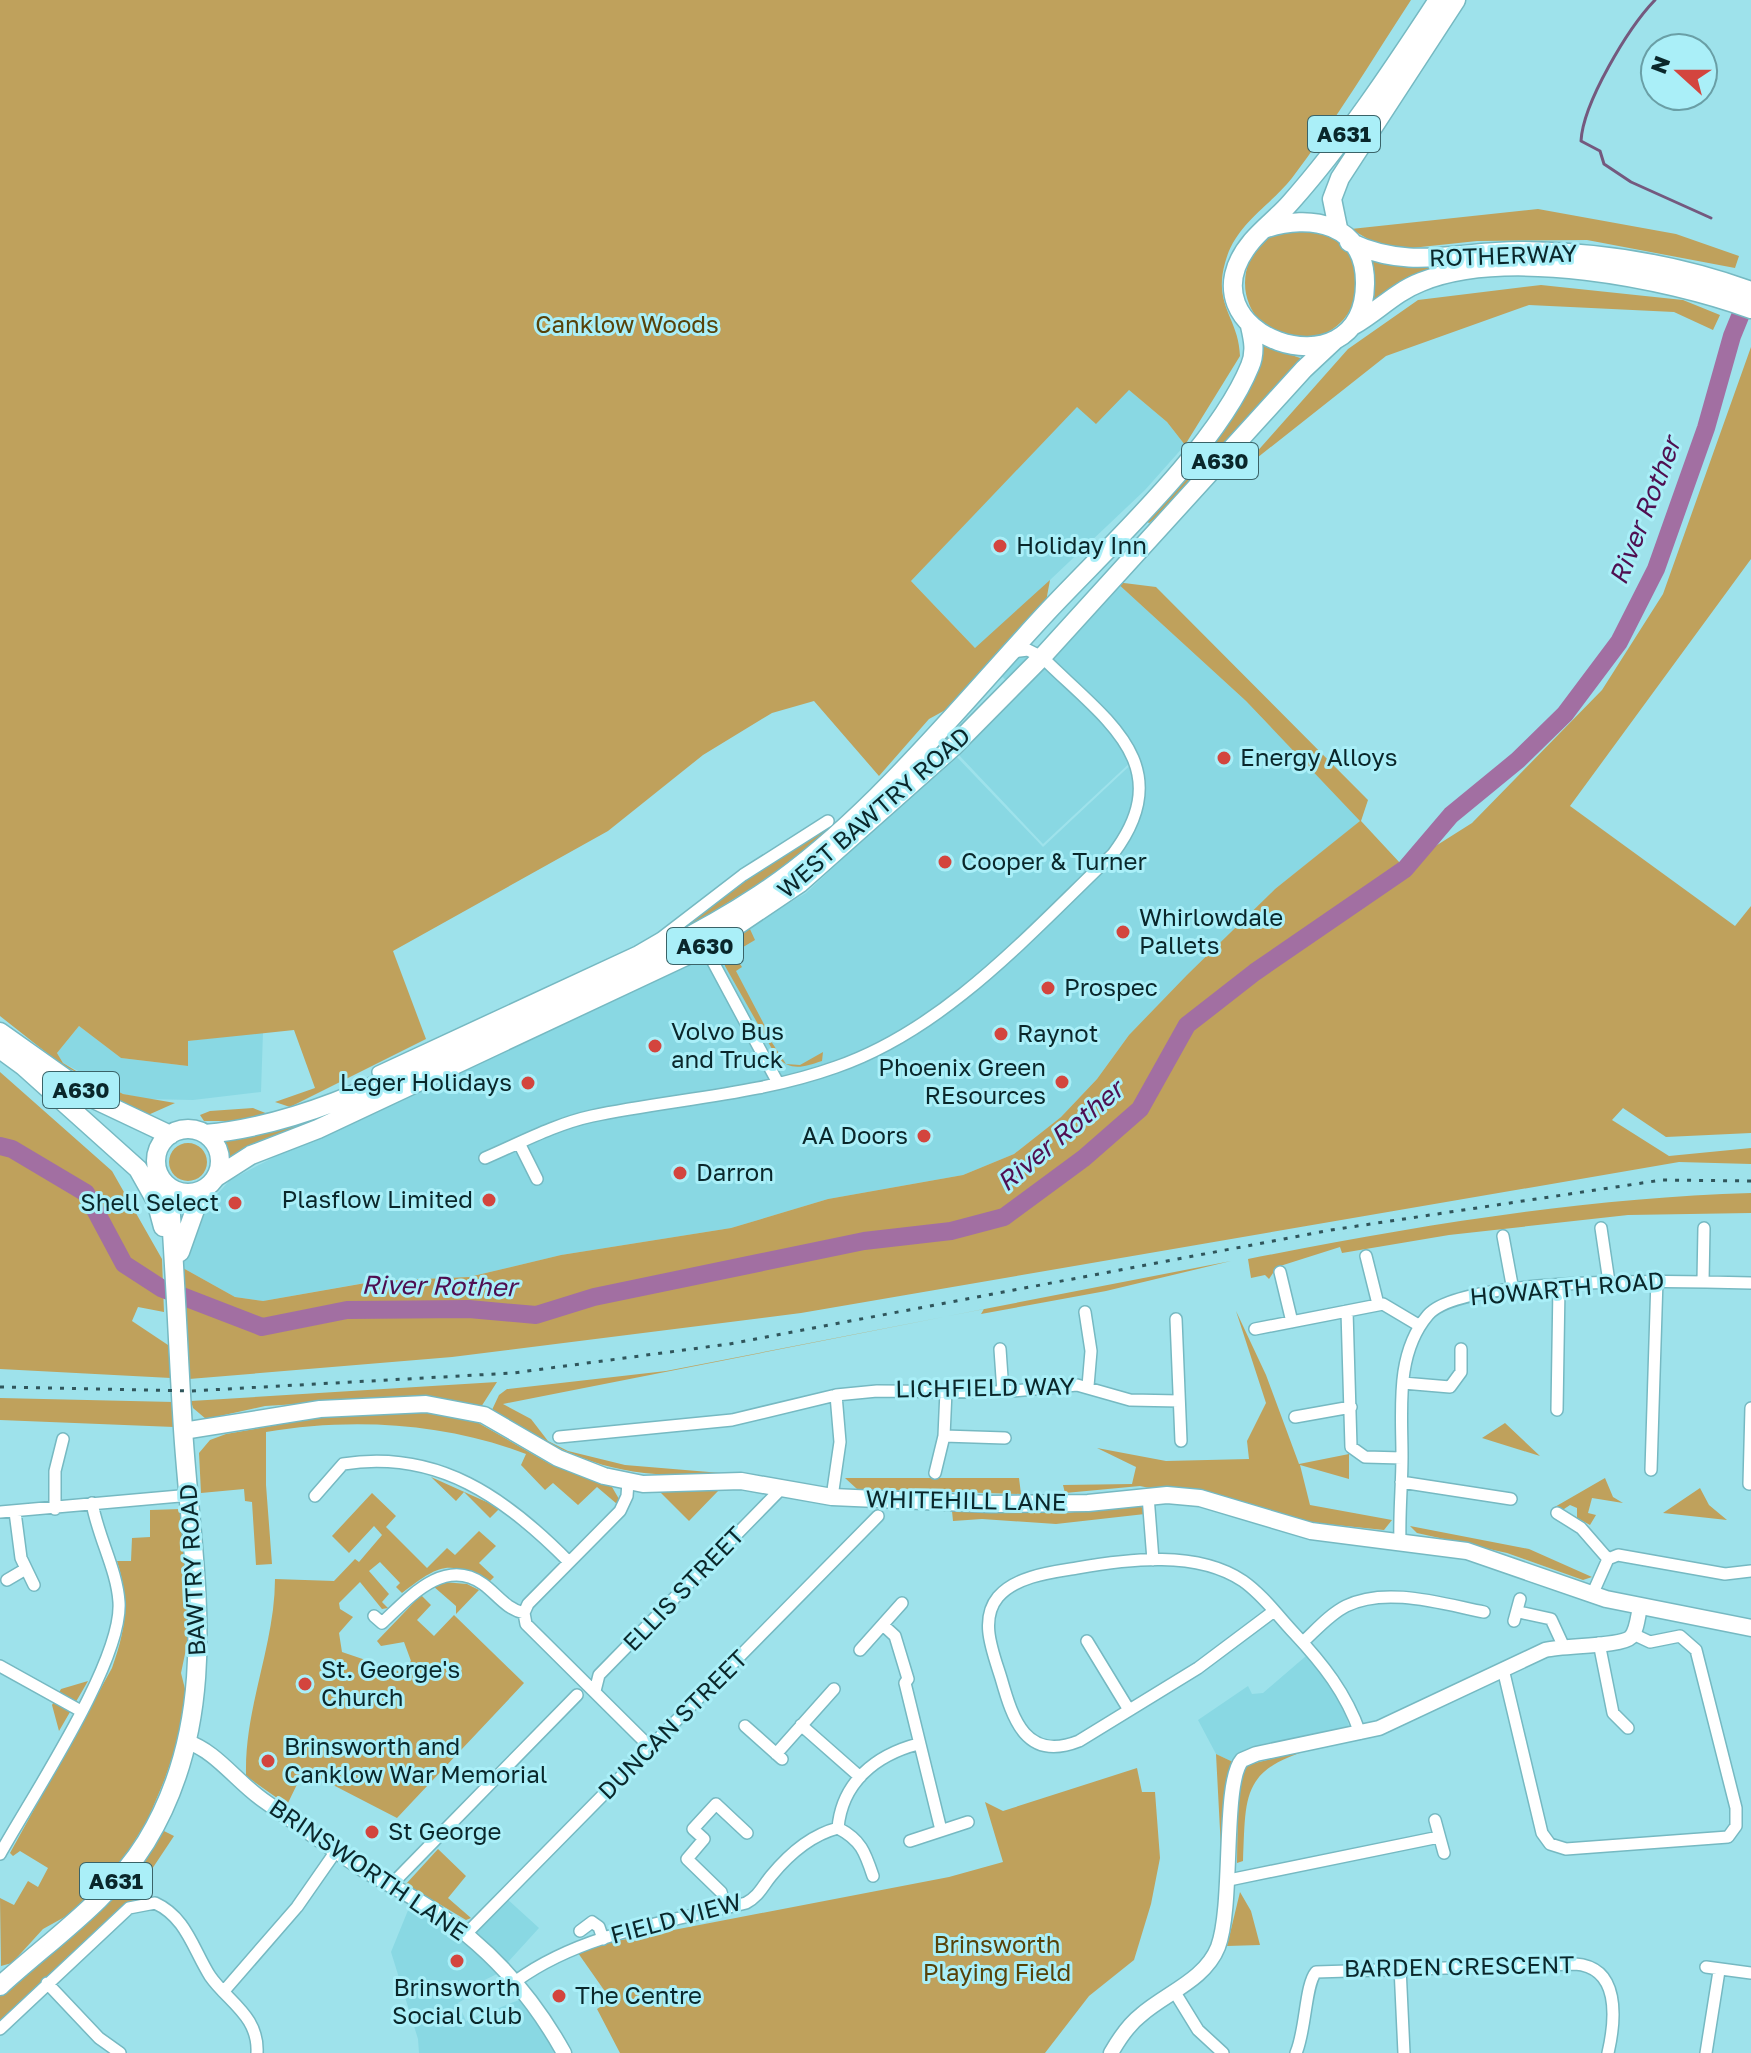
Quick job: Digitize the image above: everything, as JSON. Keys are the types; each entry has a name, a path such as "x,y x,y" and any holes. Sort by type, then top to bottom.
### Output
{"main road":[{"name":"A631","path":"1264,229 1290,204 1349,127 1438,0"},
{"name":"A631","path":"1344,235 1332,210 1335,189 1456,0"},
{"name":"A631","path":"1349,127 1370,116 1381,117"},
{"path":"1306,221 1344,235 1364,266 1366,286 1361,309 1341,334 1297,347 1263,337 1250,326 1237,299 1236,276 1243,254 1264,229 1306,221"},
{"name":"ROTHERWAY","path":"1344,235 1401,260 1520,251 1608,256 1658,263 1724,290 1751,309"},
{"name":"ROTHERWAY","path":"1341,334 1405,289 1458,272 1556,268 1751,291"},
{"name":"WEST BAWTRY ROAD","path":"205,1134 243,1131 334,1103 709,927 803,862 881,790 1204,438 1250,366 1254,344 1250,326"},
{"name":"WEST BAWTRY ROAD","path":"209,1184 251,1155 318,1129 705,947 800,883 953,747 1042,657 1304,369 1341,334"},
{"path":"828,821 881,790"},
{"name":"A630","path":"0,1032 121,1115 170,1135 188,1130 205,1134"},
{"name":"A630","path":"0,1049 157,1167 169,1187"},
{"name":"A630","path":"21,1064 138,1169 156,1201 176,1278"},
{"path":"334,1103 362,1079 378,1072"},
{"path":"169,1187 183,1193 209,1184 219,1152 205,1134"},
{"path":"157,1167 159,1149 170,1135"},
{"name":"BAWTRY ROAD","path":"176,1278 186,1227 209,1184"},
{"name":"BAWTRY ROAD","path":"1,1985 106,1891 135,1858 162,1812 187,1742 195,1709 199,1655 169,1187"},
{"name":"WHITEHILL LANE","path":"183,1431 320,1409 444,1405 484,1415 558,1458 628,1482 741,1481 832,1497 1057,1505 1148,1496 1200,1498 1291,1527 1485,1556 1592,1595 1751,1628"}],"street":[{"path":"485,1158 589,1117 778,1083 837,1067 893,1041 948,1006 1113,854 1132,829 1140,792 1135,757 1119,734 1042,657 1028,650 1009,653"},
{"name":"WEST BAWTRY ROAD","path":"378,1072 637,952 661,938 743,875 828,821"},
{"path":"705,947 778,1083"},
{"path":"519,1143 537,1179"},
{"path":"1601,1228 1609,1282"},
{"path":"1703,1281 1704,1228"},
{"path":"1503,1236 1513,1290"},
{"path":"1366,1256 1378,1304"},
{"path":"1280,1272 1292,1322"},
{"path":"1651,1470 1657,1279"},
{"name":"HOWARTH ROAD","path":"1400,1542 1403,1383 1407,1358 1420,1326 1433,1310 1449,1301 1559,1286 1657,1279 1751,1283"},
{"path":"1557,1410 1559,1286"},
{"path":"1255,1329 1378,1304 1389,1306 1420,1326"},
{"path":"1347,1311 1350,1441 1353,1451 1365,1457 1402,1458"},
{"path":"1085,1312 1091,1351 1088,1386"},
{"path":"1176,1319 1181,1441"},
{"path":"1000,1349 1003,1392"},
{"path":"1403,1383 1450,1387 1461,1372 1461,1349"},
{"name":"LICHFIELD WAY","path":"559,1437 732,1420 836,1395 877,1391 1003,1392 1066,1385 1088,1386 1130,1400 1179,1401"},
{"path":"935,1473 944,1436 946,1391"},
{"path":"832,1497 840,1442 836,1395"},
{"path":"1295,1417 1351,1407"},
{"path":"1749,1484 1751,1408"},
{"path":"944,1436 1005,1438"},
{"path":"55,1509 55,1471 63,1439"},
{"path":"315,1496 343,1464 380,1463 435,1470 505,1503 569,1562"},
{"path":"524,1613 620,1511 627,1496 628,1482"},
{"path":"1401,1482 1511,1499"},
{"name":"ELLIS STREET","path":"595,1691 599,1675 781,1489"},
{"path":"0,1512 191,1495"},
{"path":"1148,1496 1153,1560"},
{"path":"0,1854 81,1711 108,1656 119,1615 116,1584 98,1537 92,1503"},
{"path":"15,1512 16,1537 24,1570 34,1585"},
{"path":"1557,1513 1581,1528 1608,1559"},
{"name":"DUNCAN STREET","path":"466,1934 878,1516"},
{"path":"1608,1559 1625,1556 1725,1574 1751,1571"},
{"path":"1592,1595 1608,1559"},
{"path":"1274,1611 1218,1654 1129,1710 1069,1745 1052,1748 1033,1740 1015,1722 988,1622 998,1596 1023,1580 1087,1566 1153,1560 1190,1563 1226,1573 1247,1584 1274,1611 1303,1642 1343,1692 1360,1733"},
{"path":"7,1580 24,1570"},
{"path":"374,1616 382,1623 423,1586 453,1575 482,1583 511,1609 524,1613"},
{"path":"1303,1642 1334,1613 1362,1600 1402,1598 1484,1612"},
{"path":"1520,1599 1517,1617 1551,1619 1563,1645"},
{"path":"860,1650 902,1603"},
{"path":"1111,2053 1135,2020 1196,1976 1213,1957 1225,1917 1233,1780 1242,1760 1256,1754 1360,1733 1411,1715 1503,1669 1563,1645 1622,1642 1633,1634 1640,1607"},
{"path":"524,1613 526,1624 651,1748"},
{"path":"883,1625 895,1636 908,1679 905,1683 918,1744 941,1830"},
{"path":"1503,1669 1542,1833 1550,1844 1566,1849 1728,1837 1736,1826 1736,1808 1696,1650 1680,1636 1650,1642 1633,1634"},
{"path":"1087,1641 1129,1710"},
{"path":"1599,1643 1613,1713 1628,1728"},
{"path":"0,1666 81,1711"},
{"path":"745,1726 779,1756 801,1725 834,1689"},
{"path":"391,1885 577,1695"},
{"path":"801,1725 860,1777"},
{"name":"BRINSWORTH LANE","path":"187,1742 201,1746 243,1786 336,1851 466,1934 516,1981 564,2053"},
{"path":"873,1876 864,1849 854,1837 838,1828 845,1800 860,1777 889,1751 918,1744"},
{"path":"726,1908 721,1892 687,1859 704,1839 693,1829 716,1804 747,1833"},
{"path":"1435,1820 1444,1853"},
{"path":"910,1841 968,1822"},
{"name":"FIELD VIEW","path":"516,1981 567,1951 757,1897 772,1875 802,1845 838,1828"},
{"path":"1229,1880 1439,1837"},
{"path":"224,1991 297,1907 336,1851"},
{"path":"0,2029 129,1908 146,1902 165,1907 180,1922 208,1972 249,2020 257,2053"},
{"path":"580,1931 592,1922 599,1927 603,1939"},
{"name":"BARDEN CRESCENT","path":"1296,2053 1306,2026 1310,1980 1316,1972 1400,1967 1575,1964 1593,1966 1611,1985 1608,2053"},
{"path":"1400,1967 1404,2053"},
{"path":"1706,2053 1712,1969 1751,1973"},
{"path":"47,1983 99,2038 120,2053"},
{"path":"1174,1991 1198,2030 1223,2053"}],"shaded area":[{"path":"1129,390 1167,422 1185,445 1145,490 1050,580 1013,638 1123,744 1133,760 1043,844 957,753 1018,693 911,581 1077,406"},
{"path":"1116,582 1246,701 1361,821 1275,889 1129,1035 1097,1079 1061,1117 1014,1154 963,1175 828,1199 731,1228 561,1255 469,1277 376,1281 263,1301 235,1297 183,1268 195,1219 230,1180 328,1129 735,935 806,893 954,754 1043,847 1138,758 1122,733 1051,658"},
{"path":"79,1026 121,1058 188,1066 188,1041 263,1032 261,1092 193,1100 147,1099 123,1094 63,1063 57,1053"},
{"path":"1306,1656 1340,1698 1349,1726 1344,1731 1241,1756 1233,1762 1216,1754 1198,1720 1248,1686 1252,1694 1263,1693"},
{"path":"504,1896 539,1928 497,1974 466,1989 468,1997 458,2003 466,2021 519,2000 543,2030 554,2053 419,2053 418,2039 391,1952 413,1898 466,1934"}],"green space":[{"name":"Canklow Woods","path":"0,0 1411,0 1292,178 1236,237 1225,263 1222,290 1236,331 1240,356 1185,445 1167,422 1129,390 1096,424 1077,407 911,581 975,648 1050,580 1045,607 949,708 929,719 879,776 814,701 772,713 703,755 608,831 393,951 426,1039 290,1107 275,1102 315,1088 294,1030 188,1041 188,1066 121,1058 79,1026 57,1053 63,1063 86,1077 62,1065 0,1016"},
{"path":"1538,209 1676,234 1739,256 1735,268 1587,240 1477,241 1402,249 1373,242 1351,229"},
{"path":"1301,227 1322,231 1341,243 1353,262 1357,283 1353,304 1341,323 1322,335 1301,339 1280,335 1261,323 1249,304 1245,283 1249,262 1261,243 1280,231"},
{"path":"1369,258 1440,262 1449,267 1369,308 1373,282"},
{"path":"1541,285 1683,300 1720,315 1713,330 1674,312 1529,305 1386,356 1238,473 1348,349 1418,300"},
{"path":"1260,344 1303,359 1179,498 1149,523 1145,520"},
{"path":"1751,347 1751,559 1570,806 1735,926 1751,906 1751,1133 1666,1137 1623,1108 1612,1120 1669,1156 1751,1148 1751,1164 1679,1162 801,1313 452,1357 189,1379 183,1268 235,1297 263,1301 377,1281 469,1277 561,1255 731,1228 828,1199 963,1175 1014,1154 1061,1117 1097,1079 1129,1035 1275,889 1360,821 1246,701 1116,582 1156,587 1368,800 1361,821 1400,863 1347,902 1472,823 1602,690 1663,594"},
{"path":"837,822 781,870 670,938 765,865"},
{"path":"749,927 755,940 733,953 742,967 736,971 767,1030 765,1032 786,1064 776,1056 725,966 724,950 735,935"},
{"path":"823,1052 822,1061 798,1067 786,1064 800,1065"},
{"path":"0,1072 112,1171 162,1259 164,1312 138,1307 132,1321 168,1345 171,1378 0,1369"},
{"path":"106,1085 123,1094 175,1103 148,1115 121,1102 103,1089"},
{"path":"253,1108 268,1114 245,1121 204,1121 200,1115 210,1111"},
{"path":"300,1119 303,1125 260,1141 227,1159 221,1140"},
{"path":"188,1143 201,1149 207,1162 201,1175 188,1181 175,1175 169,1162 175,1149"},
{"path":"1751,1193 1751,1213 1628,1215 1449,1235 1342,1253 1340,1247 1277,1267 1269,1279 1265,1275 1251,1278 1248,1259 1373,1235 1561,1207"},
{"path":"1231,1261 1106,1291 981,1314 984,1309"},
{"path":"1236,1311 1266,1375 1299,1464 1349,1454 1349,1479 1300,1465 1310,1505 1392,1520 1384,1530 1316,1523 1140,1486 1065,1493 1063,1485 1132,1484 1136,1467 1097,1448 1166,1461 1249,1459 1247,1441 1266,1403"},
{"path":"953,1315 503,1404 531,1419 548,1441 568,1451 625,1465 721,1473 654,1474 600,1464 575,1455 549,1443 491,1412 499,1395 507,1389 666,1371"},
{"path":"497,1382 481,1407 410,1397 265,1406 206,1419 193,1408 191,1401"},
{"path":"0,1398 174,1402 174,1427 0,1420"},
{"path":"424,1411 475,1421 550,1464 612,1487 619,1499 617,1504 597,1487 578,1505 553,1483 545,1490 521,1465 526,1454 496,1444 432,1429 365,1424 266,1432 266,1485 272,1564 256,1565 252,1502 245,1501 244,1489 201,1493 199,1453 210,1440 226,1434 340,1414"},
{"path":"1505,1423 1540,1456 1482,1438"},
{"path":"431,1477 500,1508 490,1518 464,1492 456,1501"},
{"path":"845,1478 1019,1478 1021,1494 857,1489"},
{"path":"1605,1478 1613,1497 1623,1503 1592,1498 1588,1513 1596,1515 1590,1525 1577,1518 1577,1508 1570,1505 1561,1511 1553,1508"},
{"path":"1700,1488 1709,1505 1727,1520 1663,1513"},
{"path":"719,1490 689,1521 660,1492"},
{"path":"372,1493 396,1516 386,1527 427,1568 447,1548 455,1555 479,1531 496,1546 479,1563 494,1577 489,1582 463,1570 443,1568 402,1593 396,1587 400,1583 380,1562 369,1571 389,1594 382,1602 388,1608 382,1609 360,1582 339,1603 340,1609 353,1617 339,1633 342,1652 401,1672 411,1661 404,1642 381,1646 377,1641 421,1595 431,1605 417,1620 434,1636 454,1615 524,1683 397,1818 304,1770 287,1805 246,1776 250,1723 270,1627 275,1579 334,1581 355,1559 359,1562 382,1535 374,1526 349,1553 332,1536"},
{"path":"1137,1504 1145,1514 1056,1524 982,1519 953,1521 952,1511 1067,1513"},
{"path":"181,1509 190,1630 181,1673 186,1693 176,1747 164,1781 148,1819 121,1863 70,1914 43,1929 12,1963 1,1966 0,1898 14,1905 28,1881 38,1887 48,1868 20,1851 13,1856 10,1853 117,1654 125,1602 117,1561 131,1561 132,1538 150,1537 150,1510"},
{"path":"1410,1526 1529,1549 1592,1577 1583,1580 1507,1553 1417,1533"},
{"path":"443,1582 467,1584 479,1590 456,1614 456,1606 433,1586"},
{"path":"88,1681 59,1731 52,1705 61,1689"},
{"path":"1312,1749 1272,1766 1252,1788 1247,1802 1243,1861 1237,1863 1238,1786 1247,1765"},
{"path":"1216,1754 1233,1762 1228,1773 1224,1849 1221,1849"},
{"name":"Brinsworth Playing Field","path":"1137,1768 1142,1792 1155,1792 1160,1858 1151,1904 1134,1960 1089,1996 1045,2053 620,2053 597,2009 611,2000 578,1953 601,1944 949,1877 1003,1862 985,1802 1003,1811"},
{"path":"162,1830 174,1836 140,1887 152,1894 128,1903 0,2023 0,1996 69,1935"},
{"path":"438,1849 466,1876 448,1898 471,1918 466,1920 406,1884"},
{"path":"1240,1892 1251,1911 1260,1945 1227,1946"}],"waterway":[{"path":"1655,0 1632,28 1598,87 1581,141 1600,151 1604,164 1631,182 1711,218"},
{"name":"River Rother","path":"0,1146 12,1149 86,1193 124,1264 161,1288 262,1327 347,1310 469,1309 536,1315 594,1297 864,1241 951,1231 1004,1217 1084,1158 1140,1109 1187,1025 1255,972 1405,869 1451,815 1518,760 1565,714 1619,642 1656,569 1706,428 1732,336 1750,292"}],"railway":[{"path":"0,1387 191,1391 513,1373 729,1344 1331,1230 1662,1180 1751,1181"}],"place":[{"name":"Holiday Inn","path":"1000,546"},
{"name":"Energy Alloys","path":"1224,758"},
{"name":"Cooper & Turner","path":"945,862"},
{"name":"Whirlowdale Pallets","path":"1123,932"},
{"name":"Prospec","path":"1048,988"},
{"name":"Raynot","path":"1001,1034"},
{"name":"Volvo Bus and Truck","path":"655,1046"},
{"name":"Phoenix Green REsources","path":"1062,1082"},
{"name":"Leger Holidays","path":"528,1083"},
{"name":"AA Doors","path":"924,1136"},
{"name":"Darron","path":"680,1173"},
{"name":"Plasflow Limited","path":"489,1200"},
{"name":"Shell Select","path":"235,1203"},
{"name":"St. George's Church","path":"305,1684"},
{"name":"Brinsworth and Canklow War Memorial","path":"268,1761"},
{"name":"St George","path":"372,1832"},
{"name":"Brinsworth Social Club","path":"457,1961"},
{"name":"The Centre","path":"559,1996"}]}
